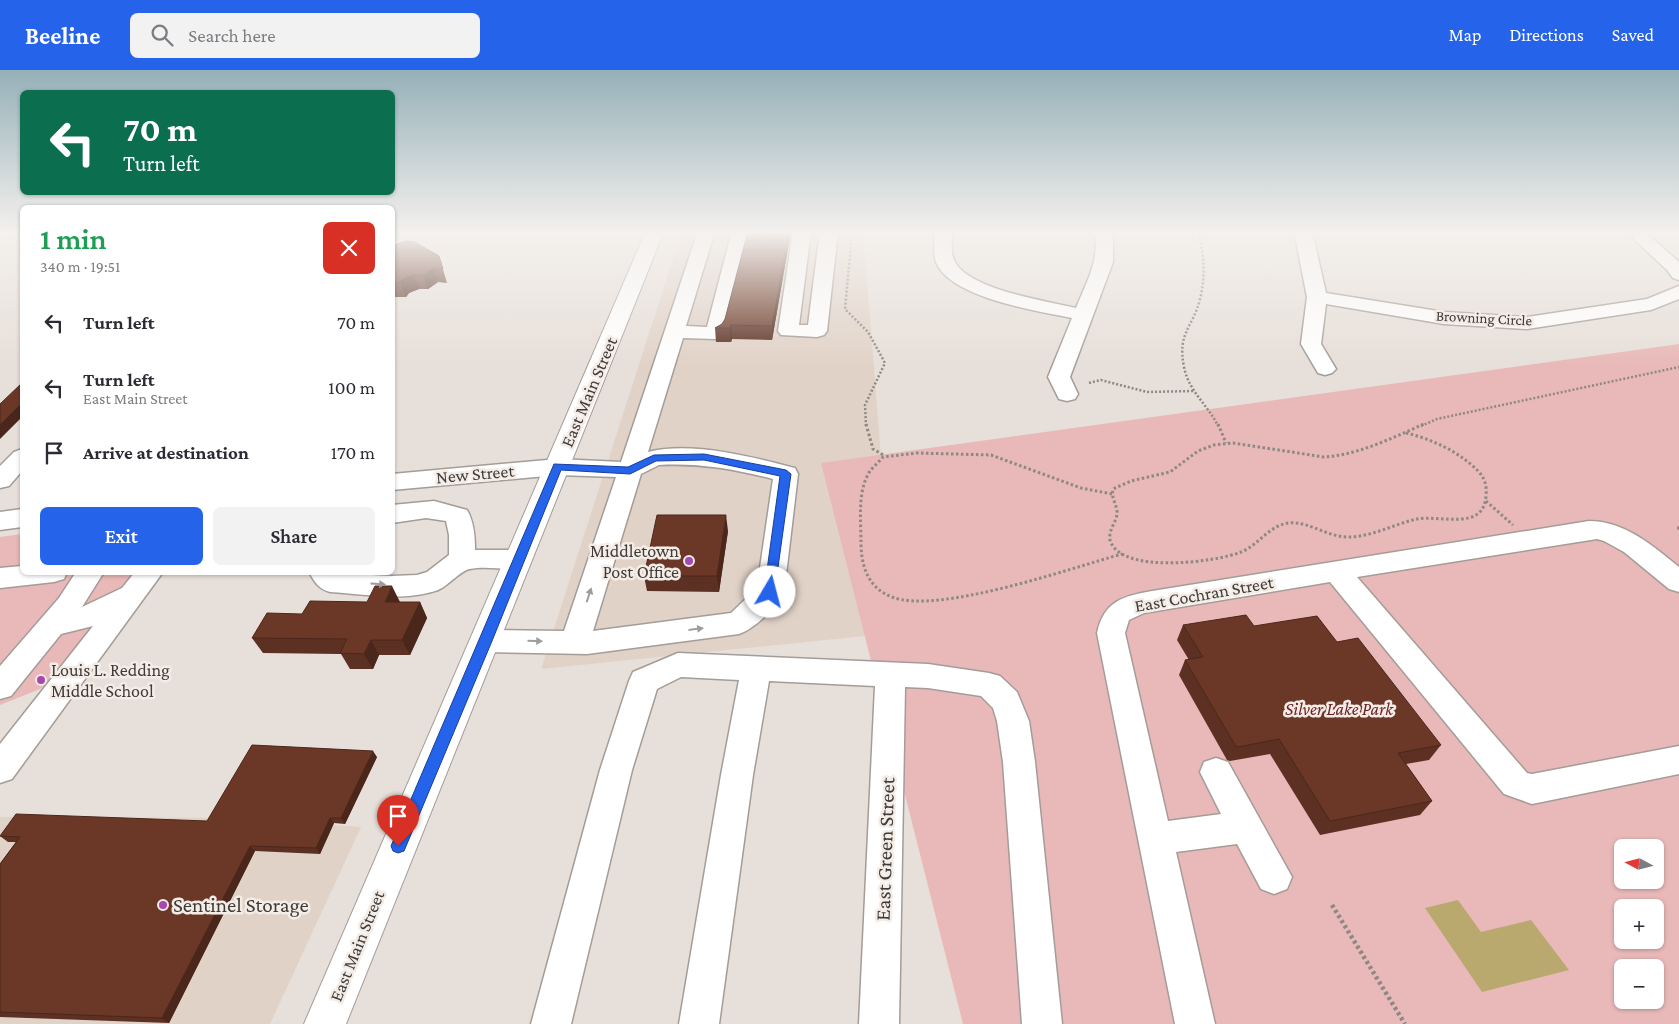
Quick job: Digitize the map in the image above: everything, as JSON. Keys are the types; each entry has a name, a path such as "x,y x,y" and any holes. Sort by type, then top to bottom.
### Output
{"main road":[{"name":"East Main Street","path":"325,1024 637,276"}],"street":[{"path":"574,642 693,276"},
{"path":"675,332 715,333 729,276"},
{"path":"796,276 788,331 817,331 824,276"},
{"path":"958,276 978,289 1083,315"},
{"path":"1067,394 1059,377 1099,276"},
{"path":"1312,276 1317,297 1311,344 1325,369"},
{"path":"689,288 726,288"},
{"name":"Browning Circle","path":"1317,297 1444,318 1527,323 1651,304 1679,292"},
{"path":"486,641 587,643 739,624 770,592 786,474 704,457 654,458 630,470"},
{"path":"0,480 20,460"},
{"name":"New Street","path":"395,482 558,467 630,470"},
{"path":"395,514 429,510 448,511 458,516 462,535 462,559"},
{"path":"0,521 20,518"},
{"name":"East Cochran Street","path":"1195,1024 1110,633 1112,623 1117,614 1127,608 1152,601 1589,530 1604,531 1619,538 1645,555 1679,582"},
{"path":"326,577 410,586 428,582 446,572 462,559 518,560"},
{"path":"1337,572 1516,784 1532,789 1679,760"},
{"path":"0,578 27,575"},
{"path":"0,687 51,626 89,575"},
{"path":"51,626 90,616 143,583"},
{"path":"0,769 143,583"},
{"path":"551,1024 616,770 644,681 678,665 928,676 988,685 1006,701 1013,721 1019,762 1042,1024"},
{"path":"699,1024 737,775 756,669"},
{"name":"East Green Street","path":"879,1024 890,675"},
{"path":"1216,772 1274,877"},
{"path":"1155,838 1246,827"}],"path":[{"path":"848,276 845,309 868,332 885,363 865,405 865,419 873,448 886,457 943,453 991,455 1081,488 1112,494"},
{"path":"1205,276 1200,300 1183,335 1181,347 1184,369 1197,398 1217,423 1226,444"},
{"path":"1406,433 1430,439 1471,465 1482,476 1486,483 1486,501 1483,512 1474,518 1418,519 1362,537 1336,536 1297,522 1285,523 1274,527 1242,552 1222,558 1174,563 1132,558 1122,554 1111,543 1109,534 1116,518 1117,510 1112,501 1113,489 1119,484 1176,470 1204,448 1226,444 1261,446 1324,457 1338,456 1400,436 1418,426 1437,419 1679,367"},
{"path":"1090,383 1101,380 1147,392 1194,391"},
{"path":"886,457 868,474 864,489 860,547 862,567 868,579 890,595 909,601 934,601 988,591 1122,554"},
{"path":"1486,501 1528,539"},
{"path":"1332,905 1405,1024"}],"shaded area":[{"path":"668,276 867,276 895,633 541,669"},
{"name":"Sentinel Storage","path":"0,817 240,818 361,827 270,1024 0,1024"},
{"path":"1458,900 1481,932 1531,920 1569,970 1482,992 1425,908"}],"green space":[{"name":"Silver Lake Park","path":"1679,344 1679,1024 963,1024 821,463"},
{"name":"Louis L. Redding Middle School","path":"20,534 20,575 137,575 62,672 40,689 0,705 0,537"}],"building":[{"path":"395,276 413,276 403,279 395,283"},
{"path":"736,276 781,276 772,326 731,325 730,328 715,328 722,324"},
{"path":"20,385 20,405 0,425 0,404"},
{"name":"Middletown Post Office","path":"657,515 726,515 717,576 644,576"},
{"path":"375,586 392,586 385,602 420,602 402,640 371,640 364,654 340,653 347,639 252,638 267,613 302,614 310,601 367,602"},
{"path":"1246,615 1254,626 1317,616 1337,642 1358,638 1441,745 1398,753 1432,801 1330,821 1279,739 1238,747 1235,745 1185,660 1203,657 1183,625"},
{"name":"Sentinel Storage","path":"252,745 373,751 341,818 330,818 316,848 250,846 162,1018 0,1012 0,864 20,837 0,836 16,814 207,821"}],"place":[{"name":"Middletown Post Office","path":"689,561"},
{"name":"Louis L. Redding Middle School","path":"41,680"},
{"name":"Sentinel Storage","path":"163,905"}],"route":[{"path":"398,846 558,467 630,470 654,458 704,457 728,460 786,474 770,592"}]}
